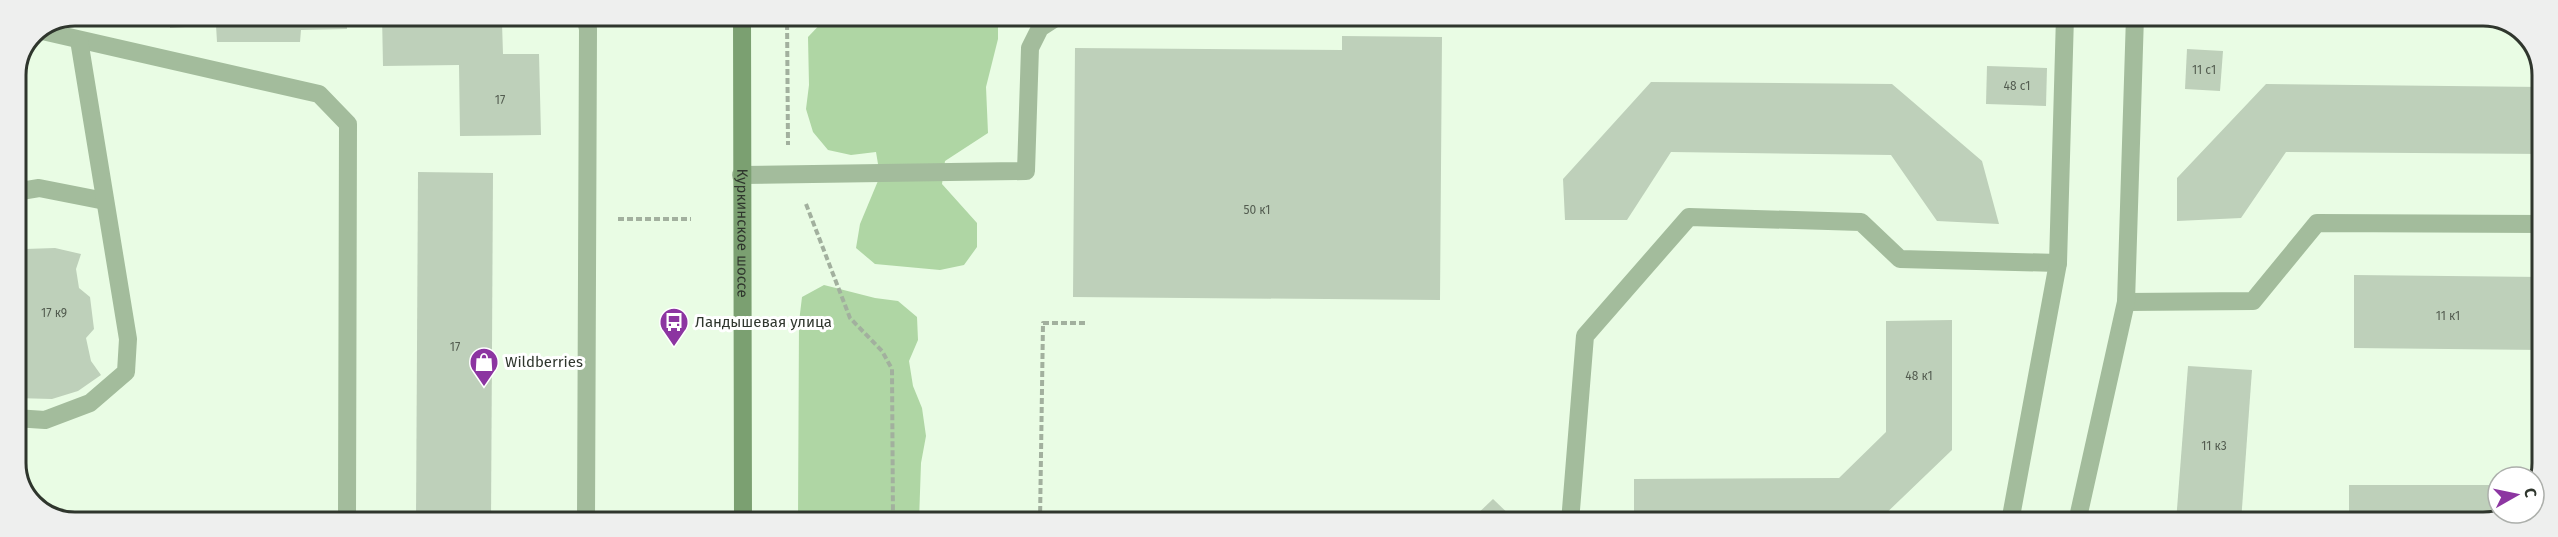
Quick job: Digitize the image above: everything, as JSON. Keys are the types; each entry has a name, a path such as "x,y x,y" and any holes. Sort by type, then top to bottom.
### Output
{"main road":[{"name":"Куркинское шоссе","path":"742,26 743,512"}],"lane":[{"path":"586,512 587,26"},
{"path":"741,175 1026,171 1030,48 1042,26"},
{"path":"2012,512 2058,263 2065,26"},
{"path":"2079,512 2126,302 2135,26"},
{"path":"50,33 319,94 348,124 348,512"},
{"path":"26,419 45,420 90,403 126,372 128,339 79,39"},
{"path":"26,190 39,188 105,201"},
{"path":"1571,512 1584,336 1689,217 1861,222 1900,259 2058,263"},
{"path":"2126,302 2253,301 2317,223 2532,224"}],"path":[{"path":"787,26 788,173 801,191 850,318 882,351 892,369 893,512"},
{"path":"634,219 691,219"},
{"path":"1040,512 1043,323 1088,323"}],"green space":[{"path":"818,26 998,26 998,39 986,87 988,133 945,161 942,184 977,223 977,247 964,265 940,270 875,264 856,248 860,224 880,176 876,152 851,155 828,150 813,132 806,109 809,85 808,37"},
{"path":"824,285 875,298 898,301 917,317 918,340 909,361 913,386 922,408 926,436 921,463 919,512 798,512 799,322 802,297"}],"building":[{"path":"170,26 201,26 170,28"},
{"path":"216,26 347,26 347,29 301,30 300,42 217,42"},
{"path":"382,26 502,26 503,54 539,54 541,135 460,136 459,65 383,66"},
{"path":"1342,36 1442,37 1440,300 1073,297 1075,48 1342,50"},
{"path":"2187,49 2223,51 2220,91 2185,89"},
{"path":"1987,66 2047,68 2046,106 1986,104"},
{"path":"1651,82 1892,84 1982,161 1999,224 1937,221 1891,155 1671,152 1627,220 1565,220 1563,179"},
{"path":"2266,84 2532,87 2532,154 2286,152 2241,218 2177,221 2177,178"},
{"path":"418,172 493,173 491,512 416,512"},
{"path":"55,248 81,254 76,269 79,288 90,297 94,329 86,338 91,361 101,375 78,391 52,399 26,398 26,249"},
{"path":"2354,275 2532,277 2532,350 2354,348"},
{"path":"1952,320 1952,450 1887,512 1634,512 1634,479 1839,478 1886,432 1886,321"},
{"path":"2188,366 2252,370 2242,512 2177,512"},
{"path":"2349,485 2486,485 2486,512 2349,512"},
{"path":"1493,499 1507,512 1479,512"}],"place":[{"name":"Ландышевая улица","path":"674,348"},
{"name":"Wildberries","path":"484,388"}]}
